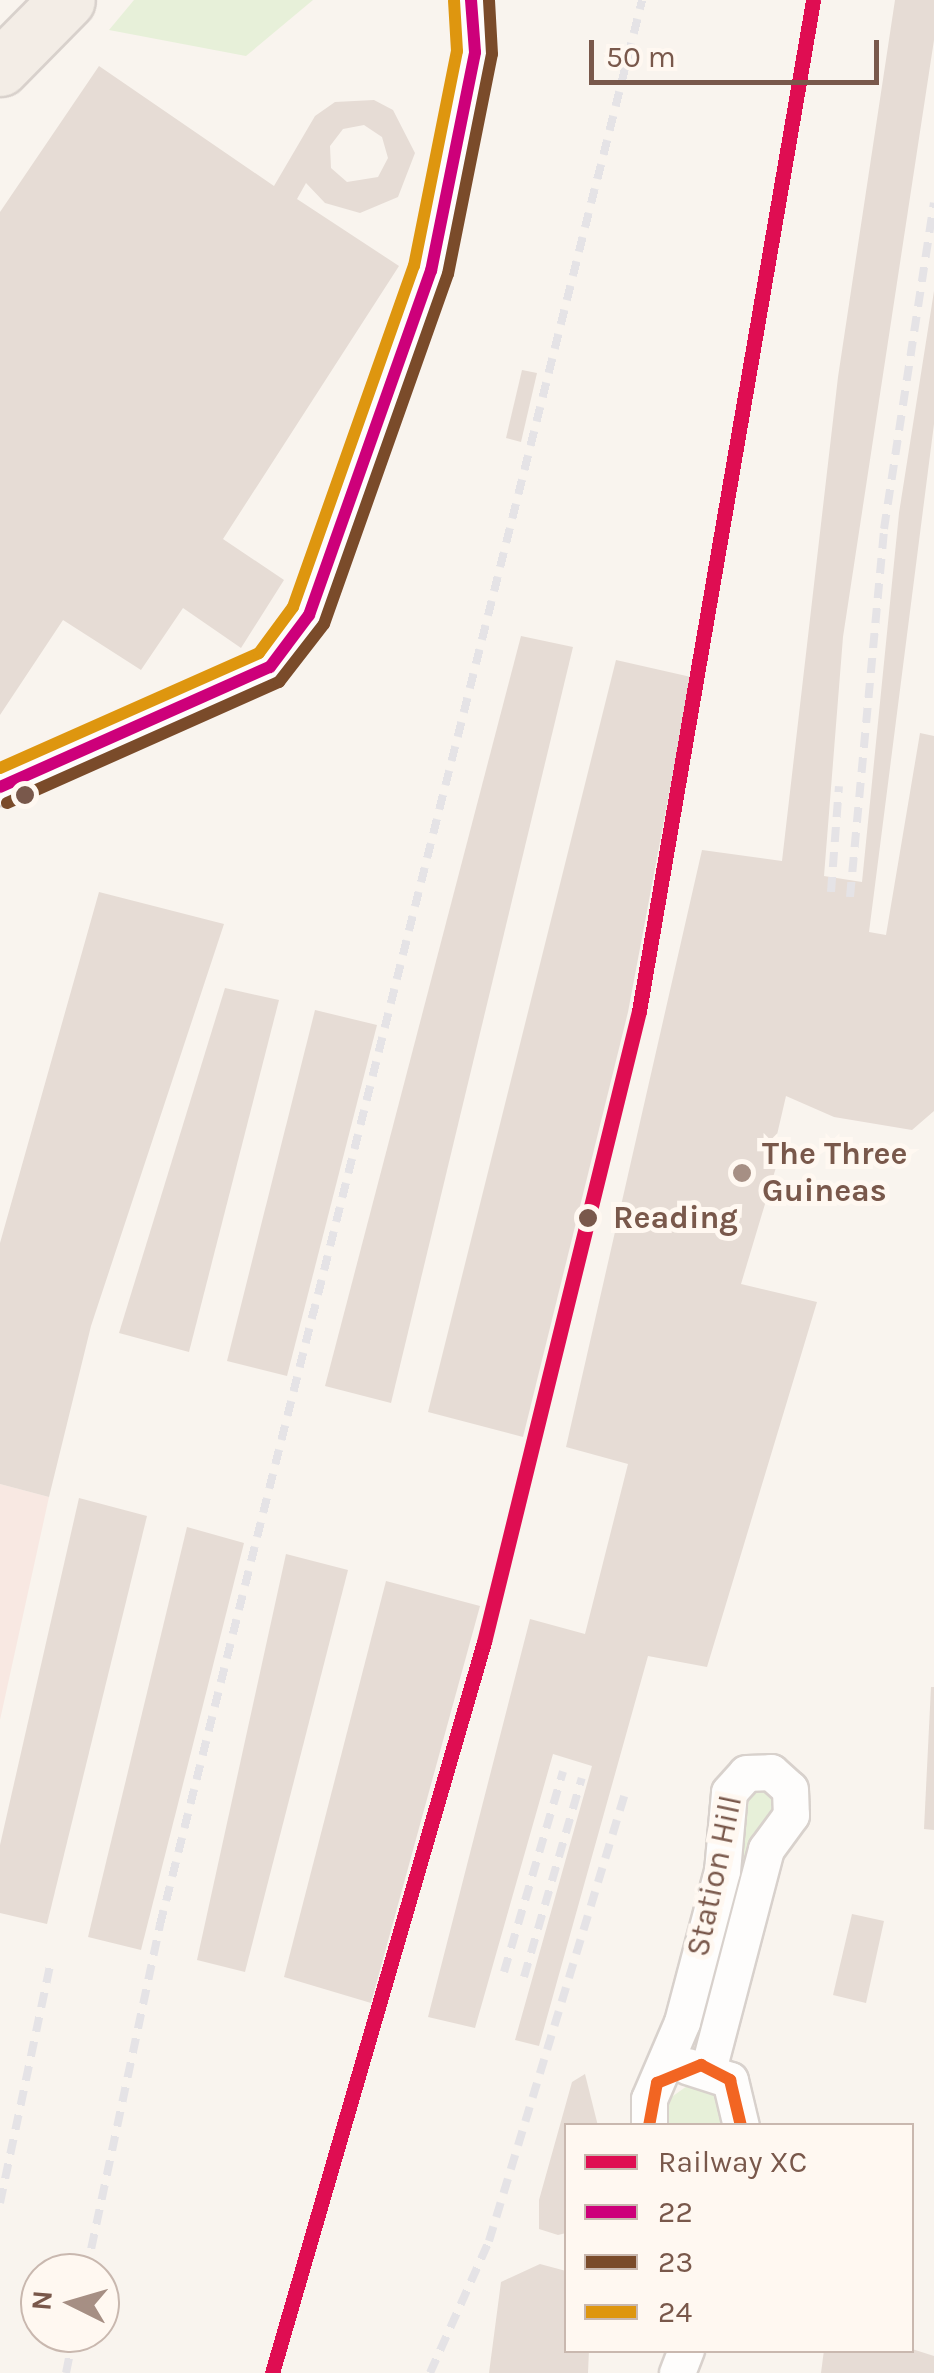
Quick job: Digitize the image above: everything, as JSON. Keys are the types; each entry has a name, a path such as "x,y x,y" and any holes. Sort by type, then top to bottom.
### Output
{"main road":[{"path":"0,68 67,0"}],"street":[{"path":"0,788 270,668 308,615 431,270 475,52 471,0"},
{"name":"Station Hill","path":"650,2123 657,2084 722,1871 729,1792 746,1773 771,1772 790,1789 791,1815 766,1849 709,2067"},
{"path":"657,2084 684,2066 709,2067 739,2094 741,2123"}],"shaded area":[{"path":"0,1484 49,1497 0,1720"}],"green space":[{"path":"134,0 313,0 246,56 109,30"},
{"path":"752,1788 770,1789 776,1805 698,2034"},
{"path":"694,2081 718,2090 724,2123 666,2123 666,2101"}],"building":[{"path":"895,0 934,0 934,40 843,637 824,876 862,882 899,513 934,291 934,424 869,932 886,935 920,733 934,736 934,1111 912,1130 834,1117 786,1096 773,1152 780,1154 741,1284 817,1302 707,1667 648,1656 539,2046 515,2040 592,1766 553,1754 475,2028 428,2017 530,1619 585,1634 628,1464 566,1447 702,850 782,861 838,377"},
{"path":"99,66 274,186 315,116 335,102 374,100 393,110 415,153 398,197 360,213 325,203 306,183 297,199 399,266 223,539 284,580 241,648 183,608 141,670 63,620 0,715 0,212","holes":["364,125 382,137 388,158 378,177 347,182 331,168 330,146 343,129"]},
{"path":"522,370 537,373 521,442 506,438"},
{"path":"521,636 573,647 391,1403 325,1386"},
{"path":"616,660 691,677 628,1012 523,1437 428,1412"},
{"path":"99,892 224,924 91,1326 49,1497 0,1484 0,1243"},
{"path":"225,988 279,1000 189,1352 119,1333"},
{"path":"315,1010 377,1025 287,1376 227,1361"},
{"path":"79,1498 147,1516 47,1924 0,1913 0,1845"},
{"path":"187,1527 244,1543 141,1950 88,1937"},
{"path":"286,1554 348,1570 245,1972 197,1960"},
{"path":"386,1581 480,1606 371,2003 284,1977"},
{"path":"934,1687 934,1830 924,1829"},
{"path":"852,1914 884,1921 866,2003 833,1995"},
{"path":"585,2074 597,2123 564,2123 564,2234 558,2235 539,2229 539,2200 572,2082"},
{"path":"540,2264 564,2270 564,2353 589,2353 588,2373 489,2373 501,2282"},
{"path":"914,2350 934,2356 934,2373 821,2373 824,2353 914,2353"}],"railway":[{"path":"90,2253 160,1925 642,0"},
{"path":"850,897 884,529 934,203"},
{"path":"831,892 839,786"},
{"path":"504,1972 563,1772"},
{"path":"524,1977 582,1778"},
{"path":"430,2373 489,2241 627,1786"},
{"path":"0,2203 50,1965"},
{"path":"66,2373 70,2353"}],"rail line":[{"name":"XC","path":"272,2373 484,1642 639,1011 813,0"}],"transit line":[{"name":"22","path":"0,787 270,667 309,615 431,271 475,52 471,0"},
{"name":"23","path":"7,803 279,682 324,624 448,274 492,54 489,0"},
{"name":"24","path":"0,768 259,653 293,607 414,266 457,51 454,1"},
{"path":"650,2123 657,2083 701,2065 730,2080 740,2123"}],"place":[{"name":"The Three Guineas","path":"742,1173"},
{"name":"Reading","path":"588,1218"}]}
